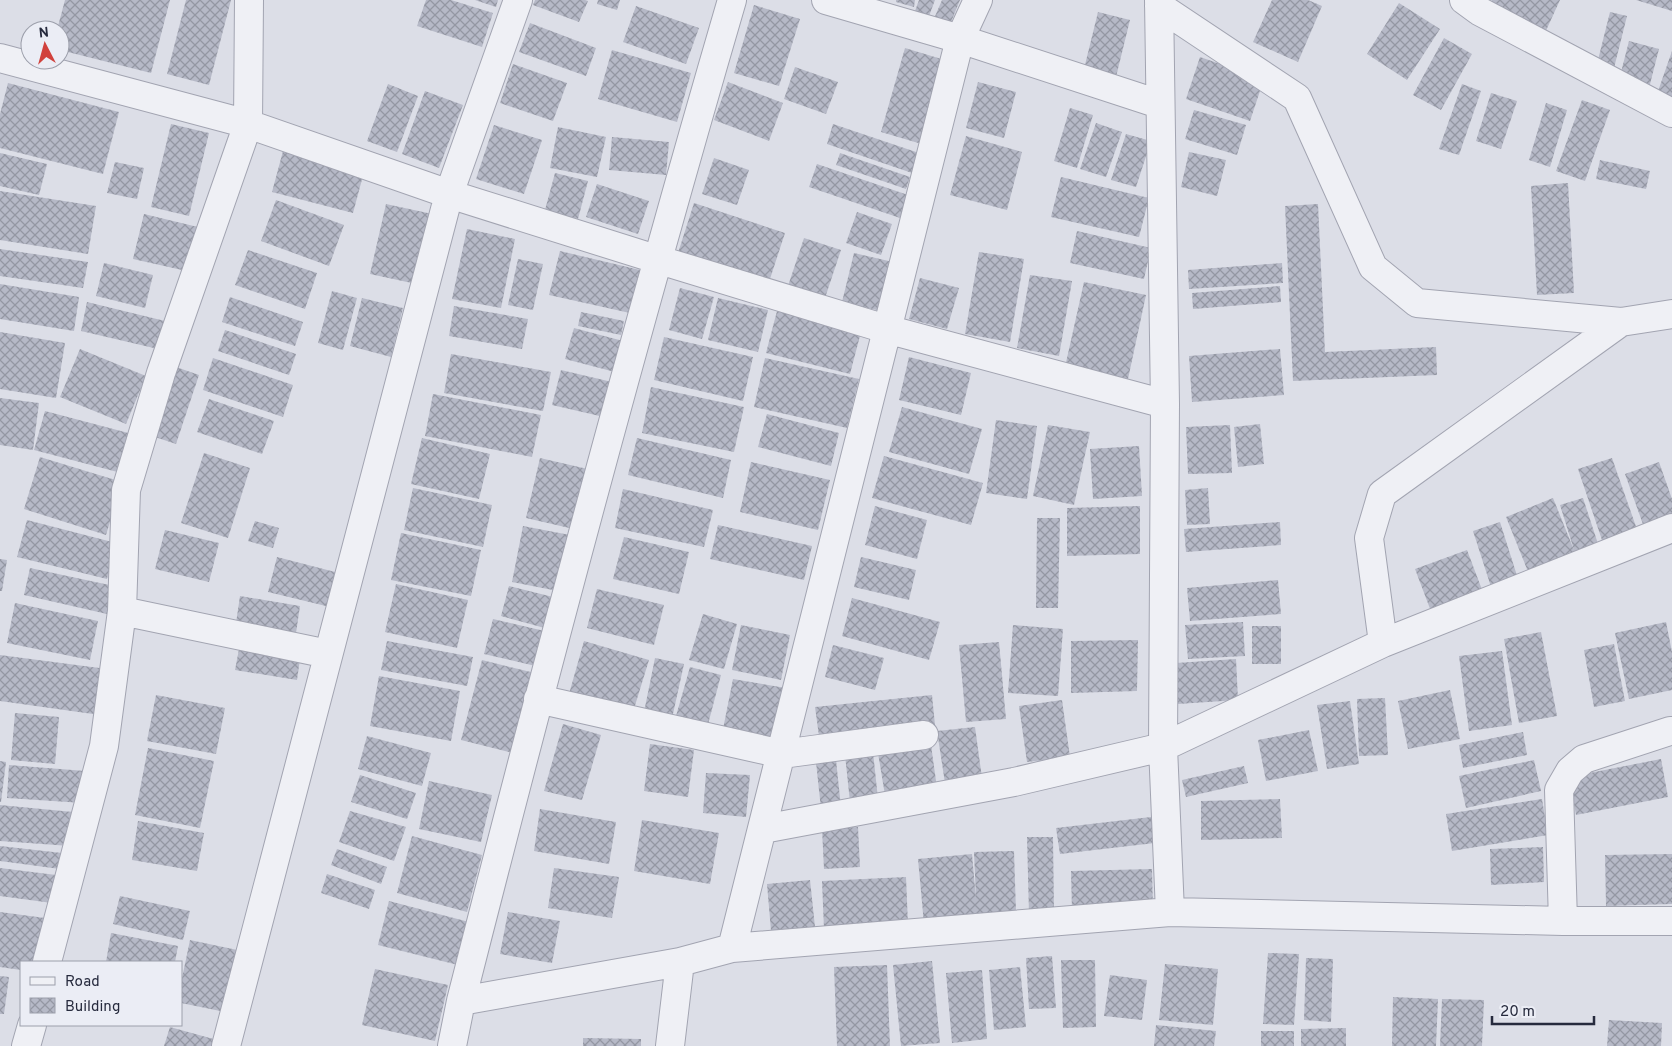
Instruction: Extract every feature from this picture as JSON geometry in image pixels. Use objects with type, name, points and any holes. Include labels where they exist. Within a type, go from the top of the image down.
[{"type":"street","points":[[47,961],[104,746],[122,612],[126,490],[161,373],[248,124],[249,0]]},
{"type":"street","points":[[226,1046],[449,194],[518,0]]},
{"type":"street","points":[[452,1046],[461,1001],[538,699],[656,259],[732,0]]},
{"type":"street","points":[[826,0],[960,39],[1159,104]]},
{"type":"street","points":[[732,948],[960,39],[978,0]]},
{"type":"street","points":[[1464,0],[1479,11],[1672,113]]},
{"type":"street","points":[[1159,3],[1159,104],[1165,404],[1163,747],[1170,912]]},
{"type":"street","points":[[1159,3],[1297,98],[1373,267],[1417,303],[1621,322],[1672,314]]},
{"type":"street","points":[[0,58],[248,124],[449,194],[656,259],[886,328],[1165,404]]},
{"type":"street","points":[[1383,643],[1369,538],[1382,494],[1621,322]]},
{"type":"street","points":[[762,829],[1014,782],[1163,747],[1383,643],[1672,528]]},
{"type":"street","points":[[122,612],[328,654]]},
{"type":"street","points":[[538,699],[782,754],[924,735]]},
{"type":"street","points":[[1563,921],[1559,790],[1570,770],[1584,759],[1670,731]]},
{"type":"street","points":[[461,1001],[680,962],[732,948],[1170,912],[1563,921],[1672,921]]},
{"type":"street","points":[[670,1046],[680,962]]},
{"type":"street","points":[[26,1046],[32,1026]]},
{"type":"building","points":[[65,0],[170,0],[151,73],[70,53],[70,20],[60,20]]},
{"type":"building","points":[[186,0],[231,0],[209,85],[167,74]]},
{"type":"building","points":[[426,0],[451,0],[493,13],[482,47],[417,26]]},
{"type":"building","points":[[475,0],[498,0],[496,7]]},
{"type":"building","points":[[535,0],[588,1],[579,22],[533,5]]},
{"type":"building","points":[[598,0],[620,0],[617,10],[597,4]]},
{"type":"building","points":[[896,0],[915,0],[914,7],[896,2]]},
{"type":"building","points":[[919,0],[935,0],[929,16],[915,11]]},
{"type":"building","points":[[942,0],[960,0],[949,27],[933,21]]},
{"type":"building","points":[[1272,0],[1308,0],[1322,6],[1298,62],[1253,42]]},
{"type":"building","points":[[1492,0],[1560,0],[1544,35],[1487,10]]},
{"type":"building","points":[[1636,0],[1672,0],[1672,11]]},
{"type":"building","points":[[1399,3],[1440,29],[1407,80],[1367,54]]},
{"type":"building","points":[[754,5],[800,19],[779,86],[734,73]]},
{"type":"building","points":[[636,6],[699,28],[686,64],[623,42]]},
{"type":"building","points":[[1098,12],[1130,20],[1115,81],[1083,73]]},
{"type":"building","points":[[1610,12],[1627,16],[1613,72],[1596,68]]},
{"type":"building","points":[[530,23],[596,48],[586,76],[519,52]]},
{"type":"building","points":[[1444,38],[1472,54],[1441,110],[1413,95]]},
{"type":"building","points":[[1629,41],[1659,49],[1649,88],[1619,80]]},
{"type":"building","points":[[905,48],[948,61],[925,145],[881,132]]},
{"type":"building","points":[[612,50],[691,73],[677,122],[598,99]]},
{"type":"building","points":[[1672,51],[1672,102],[1656,97]]},
{"type":"building","points":[[1200,57],[1264,79],[1250,121],[1186,99]]},
{"type":"building","points":[[513,64],[567,83],[553,121],[500,103]]},
{"type":"building","points":[[795,67],[838,82],[826,114],[784,99]]},
{"type":"building","points":[[728,82],[783,103],[769,141],[714,120]]},
{"type":"building","points":[[978,82],[1016,92],[1004,138],[966,128]]},
{"type":"building","points":[[8,83],[119,112],[103,174],[0,148],[0,114]]},
{"type":"building","points":[[388,84],[418,96],[397,152],[367,141]]},
{"type":"building","points":[[1462,84],[1481,91],[1459,155],[1439,149]]},
{"type":"building","points":[[425,91],[463,105],[439,168],[402,154]]},
{"type":"building","points":[[1491,93],[1517,101],[1501,149],[1476,141]]},
{"type":"building","points":[[1582,100],[1610,110],[1585,181],[1556,171]]},
{"type":"building","points":[[1546,103],[1567,110],[1550,167],[1529,160]]},
{"type":"building","points":[[1070,108],[1093,115],[1077,168],[1054,161]]},
{"type":"building","points":[[1194,110],[1246,125],[1237,155],[1185,139]]},
{"type":"building","points":[[1096,123],[1122,132],[1106,177],[1080,169]]},
{"type":"building","points":[[171,124],[209,133],[189,216],[151,207]]},
{"type":"building","points":[[833,124],[919,153],[912,173],[827,144]]},
{"type":"building","points":[[494,125],[542,140],[524,194],[476,179]]},
{"type":"building","points":[[558,127],[606,137],[597,177],[550,168]]},
{"type":"building","points":[[1126,134],[1151,141],[1136,187],[1111,180]]},
{"type":"building","points":[[966,136],[1022,152],[1007,210],[950,195]]},
{"type":"building","points":[[612,137],[669,142],[666,175],[609,170]]},
{"type":"building","points":[[283,151],[364,172],[353,213],[272,192]]},
{"type":"building","points":[[1189,152],[1226,160],[1217,196],[1181,187]]},
{"type":"building","points":[[0,153],[47,164],[39,195],[0,186]]},
{"type":"building","points":[[840,153],[910,177],[906,189],[836,165]]},
{"type":"building","points":[[714,158],[749,170],[737,205],[702,194]]},
{"type":"building","points":[[1600,160],[1650,171],[1646,189],[1596,179]]},
{"type":"building","points":[[115,162],[144,168],[137,199],[107,193]]},
{"type":"building","points":[[817,164],[908,195],[900,218],[809,187]]},
{"type":"building","points":[[555,173],[588,181],[578,219],[545,210]]},
{"type":"building","points":[[1061,177],[1149,198],[1139,237],[1051,217]]},
{"type":"building","points":[[1568,183],[1574,293],[1537,295],[1531,186]]},
{"type":"building","points":[[597,184],[649,201],[638,234],[586,217]]},
{"type":"building","points":[[0,191],[96,206],[88,254],[0,240]]},
{"type":"building","points":[[276,200],[344,225],[329,266],[261,241]]},
{"type":"building","points":[[694,203],[785,233],[769,282],[678,253]]},
{"type":"building","points":[[386,204],[437,215],[421,285],[370,274]]},
{"type":"building","points":[[1318,204],[1325,352],[1436,347],[1437,375],[1293,381],[1285,206]]},
{"type":"building","points":[[857,212],[892,224],[881,255],[846,243]]},
{"type":"building","points":[[144,214],[202,228],[191,272],[133,259]]},
{"type":"building","points":[[467,229],[515,239],[501,308],[452,299]]},
{"type":"building","points":[[1077,231],[1151,248],[1144,279],[1070,263]]},
{"type":"building","points":[[804,238],[841,250],[825,298],[788,286]]},
{"type":"building","points":[[0,249],[88,262],[83,288],[0,276]]},
{"type":"building","points":[[248,250],[317,273],[305,309],[235,285]]},
{"type":"building","points":[[560,251],[640,270],[630,313],[549,295]]},
{"type":"building","points":[[979,252],[1024,259],[1010,342],[965,334]]},
{"type":"building","points":[[854,253],[893,262],[881,311],[842,302]]},
{"type":"building","points":[[518,259],[543,264],[533,310],[508,305]]},
{"type":"building","points":[[104,263],[153,275],[145,308],[96,296]]},
{"type":"building","points":[[1282,263],[1283,283],[1189,289],[1188,270]]},
{"type":"building","points":[[1030,275],[1072,281],[1059,356],[1017,348]]},
{"type":"building","points":[[920,278],[959,288],[947,329],[909,319]]},
{"type":"building","points":[[1084,282],[1146,295],[1128,379],[1065,367]]},
{"type":"building","points":[[0,284],[79,297],[74,331],[0,319]]},
{"type":"building","points":[[1280,286],[1281,302],[1193,309],[1192,293]]},
{"type":"building","points":[[680,288],[714,297],[702,339],[669,330]]},
{"type":"building","points":[[332,291],[357,298],[343,350],[318,343]]},
{"type":"building","points":[[230,297],[303,322],[295,346],[222,322]]},
{"type":"building","points":[[362,298],[403,308],[391,357],[350,346]]},
{"type":"building","points":[[718,298],[768,310],[758,352],[708,340]]},
{"type":"building","points":[[87,302],[165,321],[158,349],[81,331]]},
{"type":"building","points":[[454,306],[528,319],[522,349],[449,336]]},
{"type":"building","points":[[777,311],[861,332],[850,374],[766,353]]},
{"type":"building","points":[[581,312],[624,321],[621,335],[578,326]]},
{"type":"building","points":[[574,328],[623,341],[615,372],[565,359]]},
{"type":"building","points":[[225,330],[296,354],[289,375],[218,351]]},
{"type":"building","points":[[0,332],[65,343],[56,398],[0,389]]},
{"type":"building","points":[[664,337],[753,357],[743,401],[654,380]]},
{"type":"building","points":[[80,349],[146,376],[126,424],[60,397]]},
{"type":"building","points":[[1280,349],[1284,395],[1192,402],[1189,356]]},
{"type":"building","points":[[451,354],[551,372],[543,411],[444,393]]},
{"type":"building","points":[[909,357],[971,373],[961,415],[899,400]]},
{"type":"building","points":[[213,358],[293,385],[283,417],[203,390]]},
{"type":"building","points":[[765,358],[859,379],[847,428],[754,407]]},
{"type":"building","points":[[176,367],[199,375],[176,444],[152,436]]},
{"type":"building","points":[[561,370],[612,382],[604,417],[552,405]]},
{"type":"building","points":[[651,387],[744,407],[734,452],[642,433]]},
{"type":"building","points":[[433,394],[541,415],[532,457],[425,436]]},
{"type":"building","points":[[0,398],[39,403],[33,450],[0,445]]},
{"type":"building","points":[[209,399],[274,421],[262,454],[197,432]]},
{"type":"building","points":[[902,407],[982,429],[969,474],[889,452]]},
{"type":"building","points":[[45,411],[136,435],[125,474],[34,450]]},
{"type":"building","points":[[767,414],[839,433],[831,466],[758,447]]},
{"type":"building","points":[[996,420],[1037,426],[1027,499],[986,493]]},
{"type":"building","points":[[1260,424],[1264,464],[1238,467],[1234,427]]},
{"type":"building","points":[[1048,425],[1090,432],[1074,505],[1033,496]]},
{"type":"building","points":[[1230,425],[1232,473],[1188,474],[1186,427]]},
{"type":"building","points":[[422,438],[490,454],[479,499],[411,484]]},
{"type":"building","points":[[637,438],[731,460],[723,498],[628,475]]},
{"type":"building","points":[[1139,446],[1142,496],[1093,499],[1090,449]]},
{"type":"building","points":[[204,453],[250,468],[228,538],[181,523]]},
{"type":"building","points":[[884,456],[983,483],[971,525],[872,498]]},
{"type":"building","points":[[40,457],[122,482],[106,535],[24,509]]},
{"type":"building","points":[[540,458],[592,470],[578,530],[526,518]]},
{"type":"building","points":[[1612,458],[1640,538],[1605,549],[1578,469]]},
{"type":"building","points":[[751,462],[830,480],[818,530],[740,512]]},
{"type":"building","points":[[1659,462],[1672,499],[1672,520],[1645,530],[1625,474]]},
{"type":"building","points":[[413,488],[492,505],[483,547],[404,530]]},
{"type":"building","points":[[1208,488],[1210,524],[1187,525],[1185,490]]},
{"type":"building","points":[[623,489],[713,510],[704,547],[615,528]]},
{"type":"building","points":[[1553,498],[1574,550],[1560,505],[1583,498],[1601,553],[1531,579],[1506,517]]},
{"type":"building","points":[[875,506],[927,520],[917,559],[865,545]]},
{"type":"building","points":[[1140,506],[1140,554],[1067,556],[1067,508]]},
{"type":"building","points":[[1037,518],[1060,518],[1058,608],[1036,608]]},
{"type":"building","points":[[27,520],[116,543],[107,579],[17,557]]},
{"type":"building","points":[[255,521],[279,528],[273,548],[248,541]]},
{"type":"building","points":[[1280,522],[1281,545],[1186,552],[1184,529]]},
{"type":"building","points":[[1500,522],[1519,582],[1492,590],[1473,531]]},
{"type":"building","points":[[718,525],[812,546],[804,580],[710,559]]},
{"type":"building","points":[[523,526],[575,536],[563,592],[512,582]]},
{"type":"building","points":[[165,530],[219,543],[209,582],[155,569]]},
{"type":"building","points":[[401,533],[481,550],[471,596],[391,580]]},
{"type":"building","points":[[624,537],[689,552],[679,594],[613,579]]},
{"type":"building","points":[[1467,550],[1484,595],[1432,614],[1415,569]]},
{"type":"building","points":[[277,557],[339,573],[330,607],[268,592]]},
{"type":"building","points":[[861,557],[916,570],[909,600],[854,587]]},
{"type":"building","points":[[0,559],[7,560],[2,591],[0,591]]},
{"type":"building","points":[[30,568],[114,586],[107,614],[24,595]]},
{"type":"building","points":[[1278,580],[1281,614],[1190,621],[1187,588]]},
{"type":"building","points":[[396,584],[468,600],[457,648],[385,632]]},
{"type":"building","points":[[509,586],[561,599],[552,630],[501,616]]},
{"type":"building","points":[[597,589],[664,605],[654,645],[587,628]]},
{"type":"building","points":[[240,596],[300,606],[296,633],[236,623]]},
{"type":"building","points":[[852,598],[940,622],[929,660],[842,636]]},
{"type":"building","points":[[15,603],[98,621],[90,660],[7,643]]},
{"type":"building","points":[[703,614],[737,624],[724,669],[689,660]]},
{"type":"building","points":[[493,619],[553,633],[544,668],[484,654]]},
{"type":"building","points":[[1243,622],[1245,656],[1188,659],[1185,625]]},
{"type":"building","points":[[1666,622],[1672,652],[1672,690],[1629,699],[1615,633]]},
{"type":"building","points":[[741,625],[790,635],[781,680],[732,670]]},
{"type":"building","points":[[1013,625],[1063,629],[1058,696],[1008,693]]},
{"type":"building","points":[[1252,626],[1281,626],[1281,664],[1252,664]]},
{"type":"building","points":[[1541,632],[1557,716],[1519,723],[1504,639]]},
{"type":"building","points":[[1138,640],[1137,691],[1071,693],[1071,641]]},
{"type":"building","points":[[387,641],[473,657],[467,686],[381,670]]},
{"type":"building","points":[[584,641],[649,660],[633,712],[569,694]]},
{"type":"building","points":[[999,642],[1006,719],[966,722],[959,645]]},
{"type":"building","points":[[1614,644],[1625,701],[1594,707],[1584,650]]},
{"type":"building","points":[[833,645],[884,658],[875,690],[825,677]]},
{"type":"building","points":[[239,649],[300,659],[297,680],[235,670]]},
{"type":"building","points":[[1502,651],[1512,725],[1469,731],[1459,656]]},
{"type":"building","points":[[0,655],[107,669],[100,715],[0,701]]},
{"type":"building","points":[[655,658],[684,664],[671,723],[643,717]]},
{"type":"building","points":[[1236,659],[1238,700],[1178,704],[1176,663]]},
{"type":"building","points":[[482,660],[539,674],[517,754],[461,740]]},
{"type":"building","points":[[690,667],[721,675],[706,732],[674,723]]},
{"type":"building","points":[[379,676],[460,691],[451,741],[370,726]]},
{"type":"building","points":[[733,679],[786,688],[775,744],[722,734]]},
{"type":"building","points":[[1450,690],[1460,739],[1408,749],[1398,701]]},
{"type":"building","points":[[156,695],[225,708],[216,754],[147,741]]},
{"type":"building","points":[[932,695],[935,725],[819,736],[815,707]]},
{"type":"building","points":[[1385,698],[1388,755],[1359,756],[1357,699]]},
{"type":"building","points":[[1062,700],[1070,757],[1027,762],[1019,706]]},
{"type":"building","points":[[1350,701],[1359,764],[1327,769],[1317,705]]},
{"type":"building","points":[[15,713],[59,717],[55,764],[11,760]]},
{"type":"building","points":[[563,724],[601,735],[582,800],[544,791]]},
{"type":"building","points":[[975,727],[982,778],[945,783],[937,731]]},
{"type":"building","points":[[1309,730],[1318,771],[1266,781],[1258,740]]},
{"type":"building","points":[[1523,732],[1527,755],[1463,768],[1459,745]]},
{"type":"building","points":[[367,736],[431,753],[422,786],[358,769]]},
{"type":"building","points":[[650,744],[694,750],[688,797],[644,791]]},
{"type":"building","points":[[931,745],[937,788],[885,795],[878,753]]},
{"type":"building","points":[[148,748],[214,761],[200,828],[135,815]]},
{"type":"building","points":[[873,752],[878,799],[850,802],[845,755]]},
{"type":"building","points":[[1661,759],[1668,797],[1576,815],[1569,777]]},
{"type":"building","points":[[836,760],[841,807],[821,809],[816,762]]},
{"type":"building","points":[[1534,760],[1541,791],[1466,808],[1459,776]]},
{"type":"building","points":[[0,761],[6,762],[1,802],[0,802]]},
{"type":"building","points":[[9,765],[85,771],[83,803],[7,798]]},
{"type":"building","points":[[1244,766],[1248,783],[1186,797],[1182,780]]},
{"type":"building","points":[[706,773],[750,775],[746,817],[703,813]]},
{"type":"building","points":[[360,775],[416,793],[407,819],[351,802]]},
{"type":"building","points":[[429,781],[492,795],[481,842],[419,829]]},
{"type":"building","points":[[1280,799],[1282,838],[1201,840],[1201,801]]},
{"type":"building","points":[[1542,799],[1548,835],[1452,851],[1446,814]]},
{"type":"building","points":[[0,805],[73,812],[70,846],[0,841]]},
{"type":"building","points":[[540,809],[616,822],[609,864],[534,851]]},
{"type":"building","points":[[350,811],[406,827],[394,861],[339,842]]},
{"type":"building","points":[[1151,817],[1155,843],[1060,854],[1056,828]]},
{"type":"building","points":[[642,820],[719,833],[710,884],[634,871]]},
{"type":"building","points":[[138,821],[204,833],[197,871],[132,860]]},
{"type":"building","points":[[858,827],[860,867],[824,869],[822,829]]},
{"type":"building","points":[[412,836],[482,855],[467,912],[397,893]]},
{"type":"building","points":[[1027,837],[1053,837],[1054,913],[1029,914]]},
{"type":"building","points":[[0,846],[62,853],[60,869],[0,861]]},
{"type":"building","points":[[1543,847],[1544,882],[1491,885],[1490,849]]},
{"type":"building","points":[[337,849],[387,867],[381,884],[331,865]]},
{"type":"building","points":[[1014,851],[1016,912],[976,914],[977,920],[924,924],[918,859],[972,854],[976,899],[974,852]]},
{"type":"building","points":[[1672,854],[1672,904],[1606,906],[1605,855]]},
{"type":"building","points":[[0,868],[56,875],[52,903],[0,896]]},
{"type":"building","points":[[554,868],[619,877],[612,918],[548,908]]},
{"type":"building","points":[[1152,869],[1153,910],[1072,912],[1071,871]]},
{"type":"building","points":[[327,874],[375,890],[369,909],[321,893]]},
{"type":"building","points":[[906,877],[908,925],[824,929],[822,881]]},
{"type":"building","points":[[810,880],[815,927],[771,931],[767,884]]},
{"type":"building","points":[[120,896],[190,911],[183,940],[113,924]]},
{"type":"building","points":[[389,901],[469,922],[458,965],[378,945]]},
{"type":"building","points":[[0,912],[45,918],[39,961],[20,961],[20,970],[0,967]]},
{"type":"building","points":[[508,912],[560,921],[552,963],[500,954]]},
{"type":"building","points":[[111,933],[178,946],[175,961],[106,961]]},
{"type":"building","points":[[190,940],[242,951],[230,1013],[182,1003],[182,978]]},
{"type":"building","points":[[1268,953],[1299,954],[1294,1025],[1263,1024]]},
{"type":"building","points":[[1052,956],[1056,1008],[1029,1009],[1026,958]]},
{"type":"building","points":[[1306,958],[1333,959],[1331,1022],[1304,1020]]},
{"type":"building","points":[[1061,960],[1095,960],[1096,1027],[1063,1028]]},
{"type":"building","points":[[932,961],[940,1043],[901,1046],[893,965]]},
{"type":"building","points":[[1165,964],[1218,969],[1213,1025],[1159,1020]]},
{"type":"building","points":[[887,965],[890,1046],[837,1046],[834,967]]},
{"type":"building","points":[[1020,967],[1026,1027],[994,1030],[989,970]]},
{"type":"building","points":[[375,969],[448,985],[435,1041],[362,1025]]},
{"type":"building","points":[[982,970],[987,1039],[952,1043],[946,973]]},
{"type":"building","points":[[1110,975],[1147,980],[1142,1020],[1104,1016]]},
{"type":"building","points":[[0,976],[9,977],[4,1014],[0,1014]]},
{"type":"building","points":[[1393,997],[1438,999],[1436,1046],[1392,1046]]},
{"type":"building","points":[[1442,999],[1484,1000],[1482,1046],[1440,1046]]},
{"type":"building","points":[[1609,1020],[1662,1023],[1661,1046],[1607,1046]]},
{"type":"building","points":[[1156,1025],[1216,1031],[1214,1046],[1154,1046]]},
{"type":"building","points":[[170,1027],[217,1040],[215,1046],[164,1046]]},
{"type":"building","points":[[1346,1028],[1346,1046],[1301,1046],[1301,1029]]},
{"type":"building","points":[[1261,1031],[1294,1031],[1294,1046],[1261,1046]]},
{"type":"building","points":[[583,1038],[641,1039],[641,1046],[583,1046]]}]
